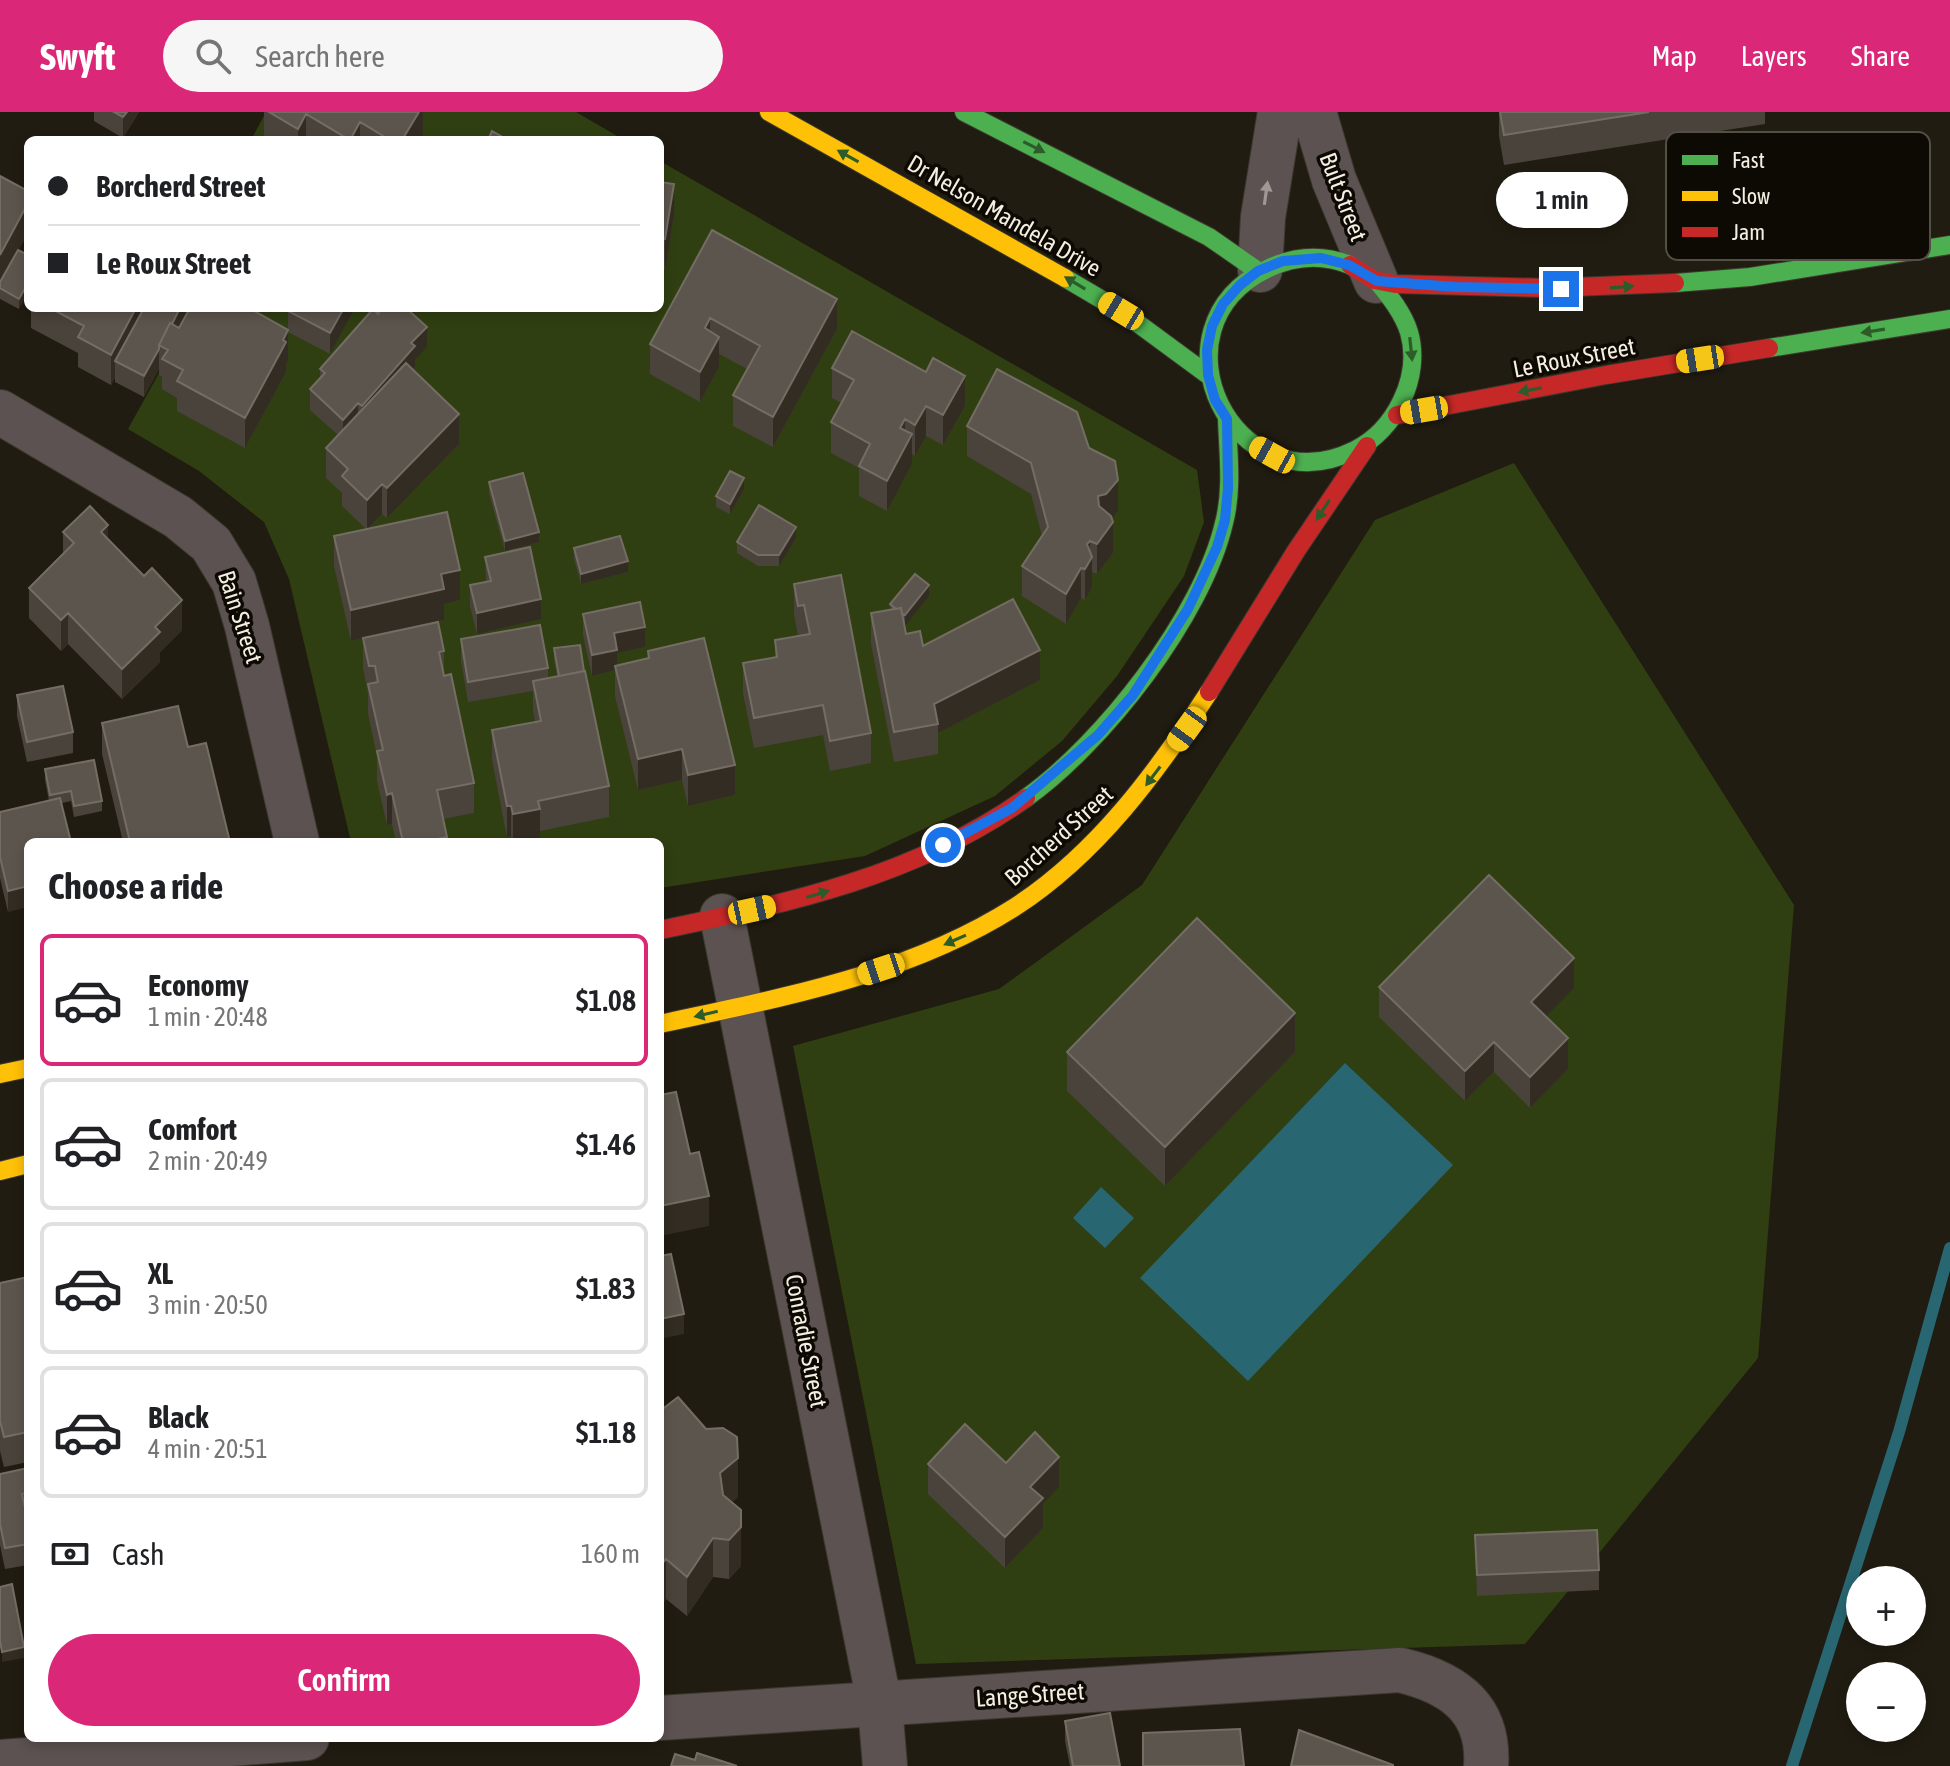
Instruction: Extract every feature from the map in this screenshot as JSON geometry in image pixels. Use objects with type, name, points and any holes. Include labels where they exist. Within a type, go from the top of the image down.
[{"type":"main road","name":"Dr Nelson Mandela Drive","points":[[769,112],[1121,311],[1208,375]]},
{"type":"main road","points":[[964,112],[1209,237],[1259,270]]},
{"type":"main road","points":[[1930,248],[1950,245]]},
{"type":"main road","points":[[1321,258],[1349,265],[1377,281],[1396,304],[1408,330],[1413,359],[1409,388],[1397,415],[1367,446],[1345,457],[1321,462],[1296,461],[1272,455],[1250,443],[1227,419],[1215,400],[1208,375],[1207,350],[1212,326],[1223,304],[1240,285],[1259,270],[1283,261],[1321,258]]},
{"type":"main road","points":[[1377,281],[1456,287],[1588,289],[1747,277],[1855,260]]},
{"type":"main road","name":"Le Roux Street","points":[[1397,415],[1606,375],[1950,319]]},
{"type":"main road","name":"Borcherd Street","points":[[664,929],[812,896],[915,859],[1012,808],[1098,735],[1133,695],[1188,609],[1217,547],[1225,520],[1228,488],[1227,419]]},
{"type":"main road","name":"Borcherd Street","points":[[664,1023],[850,979],[911,959],[962,938],[1017,906],[1077,857],[1131,804],[1187,729],[1288,564],[1367,446]]},
{"type":"main road","points":[[0,1074],[24,1069]]},
{"type":"main road","points":[[0,1171],[24,1165]]},
{"type":"street","points":[[1259,270],[1263,217],[1280,112]]},
{"type":"street","name":"Bult Street","points":[[1314,112],[1334,180],[1377,281]]},
{"type":"street","name":"Bain Street","points":[[0,412],[178,517],[199,532],[220,556],[234,582],[247,626],[296,838]]},
{"type":"street","name":"Conradie Street","points":[[722,916],[880,1706],[885,1766]]},
{"type":"street","name":"Lange Street","points":[[664,1718],[1400,1670],[1431,1678],[1455,1691],[1472,1709],[1487,1753],[1486,1766]]},
{"type":"street","points":[[0,1762],[258,1742]]},
{"type":"street","points":[[304,1766],[309,1742]]},
{"type":"green space","points":[[266,112],[576,112],[617,136],[253,136]]},
{"type":"green space","points":[[664,163],[1197,470],[1204,522],[1184,576],[1117,676],[1062,741],[995,796],[865,856],[664,887],[664,838],[350,838],[289,579],[264,522],[199,471],[128,429],[193,312],[664,312]]},
{"type":"green space","points":[[1514,463],[1794,905],[1758,1358],[1525,1644],[916,1664],[793,1046],[999,989],[1142,885],[1375,520]]},
{"type":"water","points":[[1345,1063],[1453,1165],[1248,1381],[1140,1278]]},
{"type":"water","points":[[1101,1187],[1134,1218],[1105,1248],[1073,1218]]},
{"type":"building","points":[[269,112],[419,112],[404,136],[383,136],[360,122],[352,136],[343,136],[306,114],[298,129]]},
{"type":"building","points":[[1500,112],[1649,112],[1504,135]]},
{"type":"building","points":[[0,176],[24,189],[24,210],[0,255]]},
{"type":"building","points":[[664,183],[674,184],[664,239]]},
{"type":"building","points":[[712,230],[837,299],[773,417],[733,395],[760,346],[710,318],[705,328],[719,337],[700,372],[650,344]]},
{"type":"building","points":[[18,250],[24,253],[24,290],[19,299],[0,288],[0,282]]},
{"type":"building","points":[[58,312],[134,312],[111,355],[78,337],[84,326]]},
{"type":"building","points":[[142,312],[178,312],[144,376],[115,361]]},
{"type":"building","points":[[188,312],[256,312],[288,330],[283,340],[286,342],[245,418],[177,381],[183,370],[162,359],[168,350],[159,345],[170,323],[179,328]]},
{"type":"building","points":[[290,312],[342,312],[330,333]]},
{"type":"building","points":[[370,312],[410,312],[427,327],[411,343],[415,346],[362,406],[358,403],[343,420],[310,389],[325,373],[320,369]]},
{"type":"building","points":[[852,331],[926,372],[933,358],[965,376],[943,415],[926,406],[915,425],[905,419],[900,428],[912,434],[887,481],[859,466],[870,444],[831,422],[854,380],[832,368]]},
{"type":"building","points":[[406,363],[459,414],[387,488],[382,484],[367,500],[342,476],[348,469],[326,448]]},
{"type":"building","points":[[997,369],[1077,412],[1089,448],[1115,461],[1118,480],[1106,494],[1098,496],[1099,506],[1111,516],[1113,522],[1097,544],[1090,541],[1087,544],[1092,557],[1085,569],[1081,568],[1066,594],[1022,566],[1048,527],[1031,463],[967,426]]},
{"type":"building","points":[[730,471],[744,478],[730,504],[716,496]]},
{"type":"building","points":[[523,473],[539,532],[505,541],[489,482]]},
{"type":"building","points":[[759,505],[796,527],[779,555],[758,555],[737,542]]},
{"type":"building","points":[[90,506],[108,525],[101,532],[144,576],[152,568],[182,600],[155,627],[160,632],[122,669],[68,613],[61,620],[29,588],[74,543],[63,532]]},
{"type":"building","points":[[447,512],[460,570],[441,574],[444,589],[351,610],[334,536]]},
{"type":"building","points":[[620,536],[628,561],[581,574],[574,548]]},
{"type":"building","points":[[530,547],[541,599],[477,613],[470,585],[491,581],[485,557]]},
{"type":"building","points":[[915,574],[929,585],[905,615],[901,608],[896,609],[890,604]]},
{"type":"building","points":[[841,575],[871,733],[830,741],[823,705],[754,718],[743,663],[777,657],[775,640],[810,634],[804,605],[798,606],[794,584]]},
{"type":"building","points":[[1013,599],[1040,650],[934,704],[938,724],[894,732],[871,613],[901,608],[906,634],[920,631],[923,646]]},
{"type":"building","points":[[640,602],[645,627],[614,633],[617,650],[592,655],[583,614]]},
{"type":"building","points":[[438,622],[444,651],[439,652],[444,676],[451,674],[474,783],[437,790],[447,837],[402,838],[392,793],[387,795],[377,751],[383,750],[368,684],[378,682],[375,666],[369,666],[363,638]]},
{"type":"building","points":[[540,625],[548,668],[468,682],[461,639]]},
{"type":"building","points":[[704,638],[735,765],[688,775],[682,749],[638,759],[615,666],[649,658],[648,651]]},
{"type":"building","points":[[580,645],[584,671],[559,676],[554,648]]},
{"type":"building","points":[[585,671],[609,786],[538,801],[540,809],[513,814],[511,806],[507,806],[492,730],[541,721],[533,681]]},
{"type":"building","points":[[63,686],[73,732],[27,742],[17,695]]},
{"type":"building","points":[[178,706],[188,747],[206,743],[229,838],[129,838],[102,723]]},
{"type":"building","points":[[94,760],[102,801],[74,806],[71,791],[50,795],[45,769]]},
{"type":"building","points":[[60,798],[70,838],[24,838],[24,887],[8,891],[0,857],[0,812]]},
{"type":"building","points":[[1489,875],[1574,958],[1531,1002],[1568,1038],[1530,1077],[1494,1042],[1465,1071],[1379,987]]},
{"type":"building","points":[[1197,918],[1295,1013],[1165,1147],[1067,1052]]},
{"type":"building","points":[[676,1092],[690,1154],[699,1152],[709,1196],[664,1205],[664,1094]]},
{"type":"building","points":[[671,1254],[684,1314],[664,1318],[664,1255]]},
{"type":"building","points":[[24,1278],[24,1433],[4,1437],[0,1421],[0,1283]]},
{"type":"building","points":[[678,1397],[706,1429],[723,1428],[737,1437],[738,1458],[720,1473],[723,1495],[741,1510],[741,1527],[729,1540],[713,1538],[687,1577],[666,1559],[664,1561],[664,1408]]},
{"type":"building","points":[[965,1424],[1006,1463],[1035,1432],[1059,1457],[1030,1487],[1043,1498],[1005,1537],[928,1464]]},
{"type":"building","points":[[24,1469],[24,1545],[5,1548],[0,1524],[0,1474]]},
{"type":"building","points":[[1597,1530],[1599,1570],[1477,1575],[1475,1535]]},
{"type":"building","points":[[12,1584],[24,1647],[2,1652],[0,1587]]},
{"type":"building","points":[[1110,1713],[1120,1766],[1073,1766],[1065,1721]]},
{"type":"building","points":[[1240,1729],[1244,1766],[1143,1766],[1143,1733]]},
{"type":"building","points":[[1299,1730],[1393,1765],[1393,1766],[1291,1766]]},
{"type":"building","points":[[697,1753],[737,1766],[671,1766],[675,1754],[695,1760]]},
{"type":"waterway","points":[[1792,1766],[1899,1432],[1950,1248]]},
{"type":"traffic: fast","points":[[964,112],[1209,237],[1258,271]]},
{"type":"traffic: fast","points":[[1930,248],[1950,245]]},
{"type":"traffic: fast","points":[[1350,265],[1329,259],[1308,258],[1287,261],[1267,269],[1231,296],[1212,331],[1209,368],[1220,404],[1242,435],[1273,455],[1311,462],[1355,450],[1369,441],[1393,416],[1408,384],[1412,349],[1403,318],[1377,281]]},
{"type":"traffic: fast","points":[[1675,283],[1750,277],[1856,260]]},
{"type":"traffic: fast","points":[[1065,278],[1121,311],[1208,375]]},
{"type":"traffic: fast","points":[[1769,348],[1950,319]]},
{"type":"traffic: fast","points":[[1026,798],[1056,774],[1117,712],[1146,675],[1195,598],[1212,560],[1227,510],[1227,419]]},
{"type":"traffic: slow","points":[[769,112],[1065,278]]},
{"type":"traffic: slow","points":[[664,1023],[798,993],[888,967],[932,950],[1015,907],[1045,886],[1099,837],[1146,781],[1209,692]]},
{"type":"traffic: slow","points":[[0,1074],[24,1069]]},
{"type":"traffic: slow","points":[[0,1171],[24,1165]]},
{"type":"traffic: jam","points":[[1350,265],[1374,280],[1395,284],[1548,288],[1675,283]]},
{"type":"traffic: jam","points":[[1397,415],[1769,348]]},
{"type":"traffic: jam","points":[[1209,692],[1296,551],[1367,446]]},
{"type":"traffic: jam","points":[[664,929],[803,897],[896,867],[941,848],[1026,798]]},
{"type":"route","points":[[943,845],[1012,808],[1098,735],[1133,695],[1188,609],[1217,547],[1225,520],[1227,419],[1215,400],[1208,375],[1207,350],[1212,326],[1223,304],[1240,285],[1258,271],[1283,261],[1321,258],[1349,265],[1377,281],[1456,287],[1561,289]]}]
